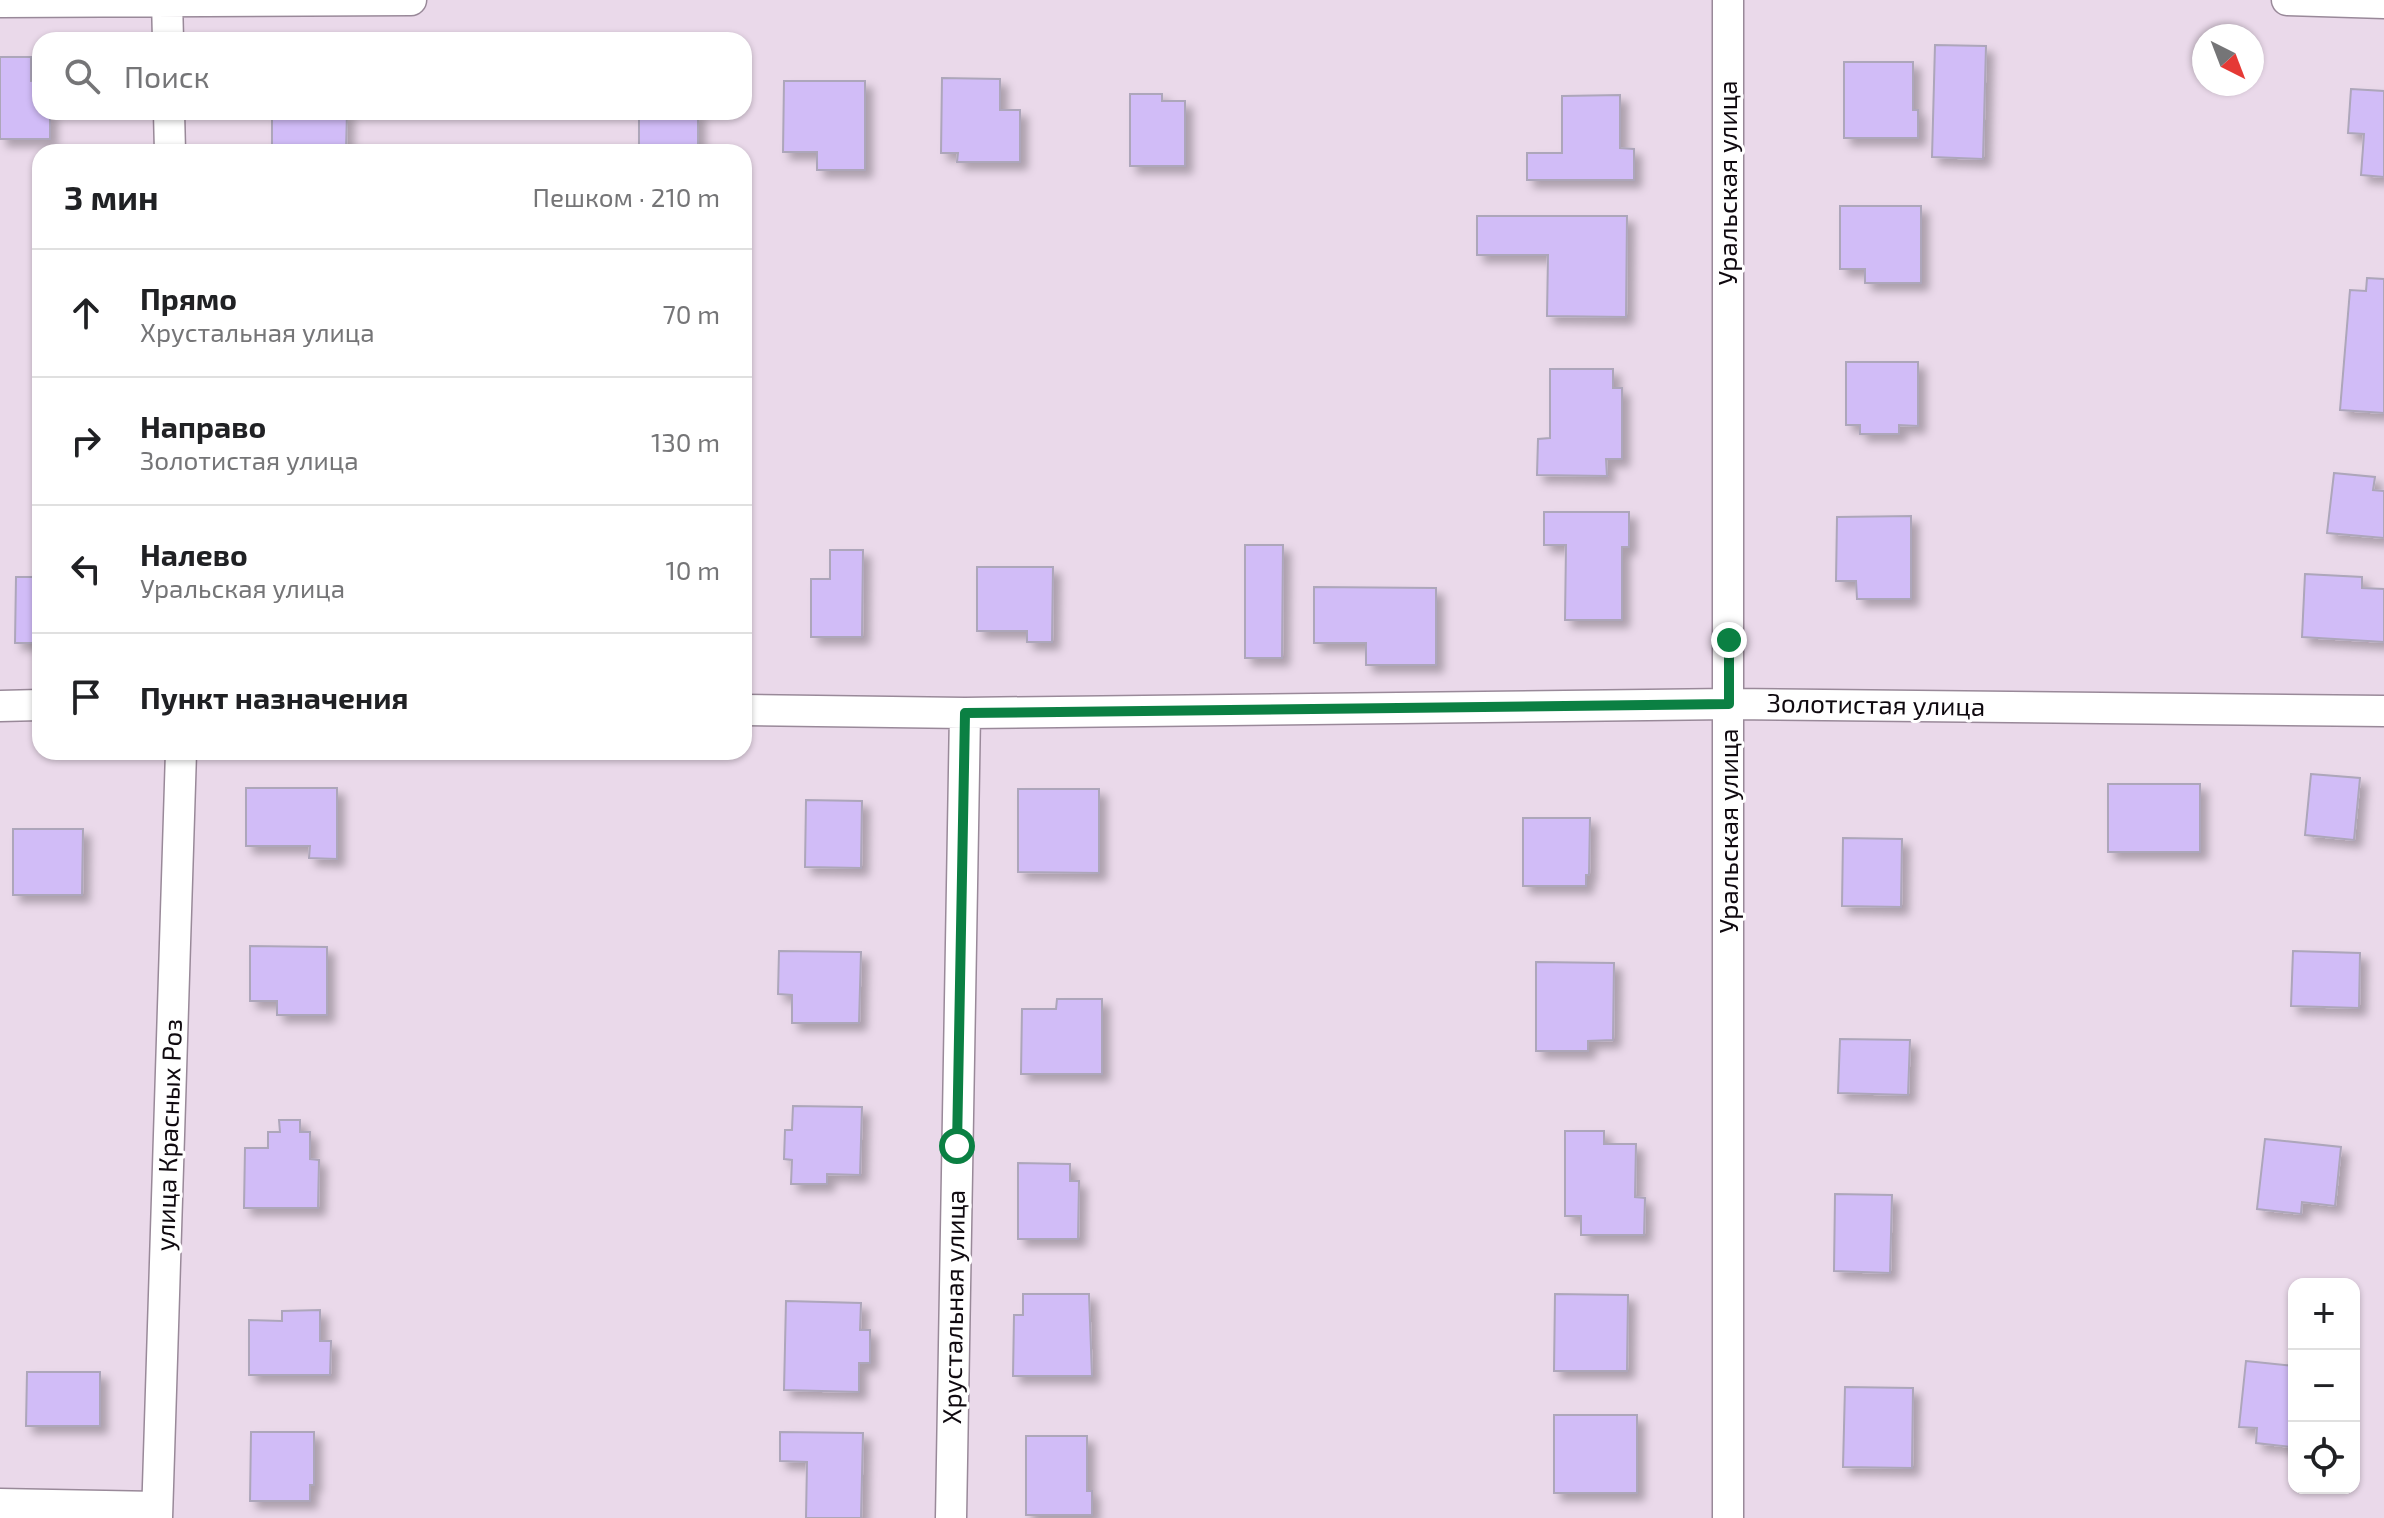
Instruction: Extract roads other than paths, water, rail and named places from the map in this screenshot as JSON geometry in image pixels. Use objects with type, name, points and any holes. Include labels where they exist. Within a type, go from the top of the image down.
[{"type":"street","points":[[0,2],[411,0]]},
{"type":"street","name":"Уральская улица","points":[[1728,0],[1728,1518]]},
{"type":"street","points":[[2287,0],[2384,3]]},
{"type":"street","points":[[167,1],[168,32]]},
{"type":"street","points":[[169,120],[170,144]]},
{"type":"street","name":"Золотистая улица","points":[[752,710],[965,713],[1729,704],[2384,711]]},
{"type":"street","points":[[0,706],[32,705]]},
{"type":"street","name":"Хрустальная улица","points":[[951,1518],[965,713]]},
{"type":"street","name":"улица Красных Роз","points":[[157,1512],[181,760]]},
{"type":"street","points":[[0,1504],[157,1512]]}]
